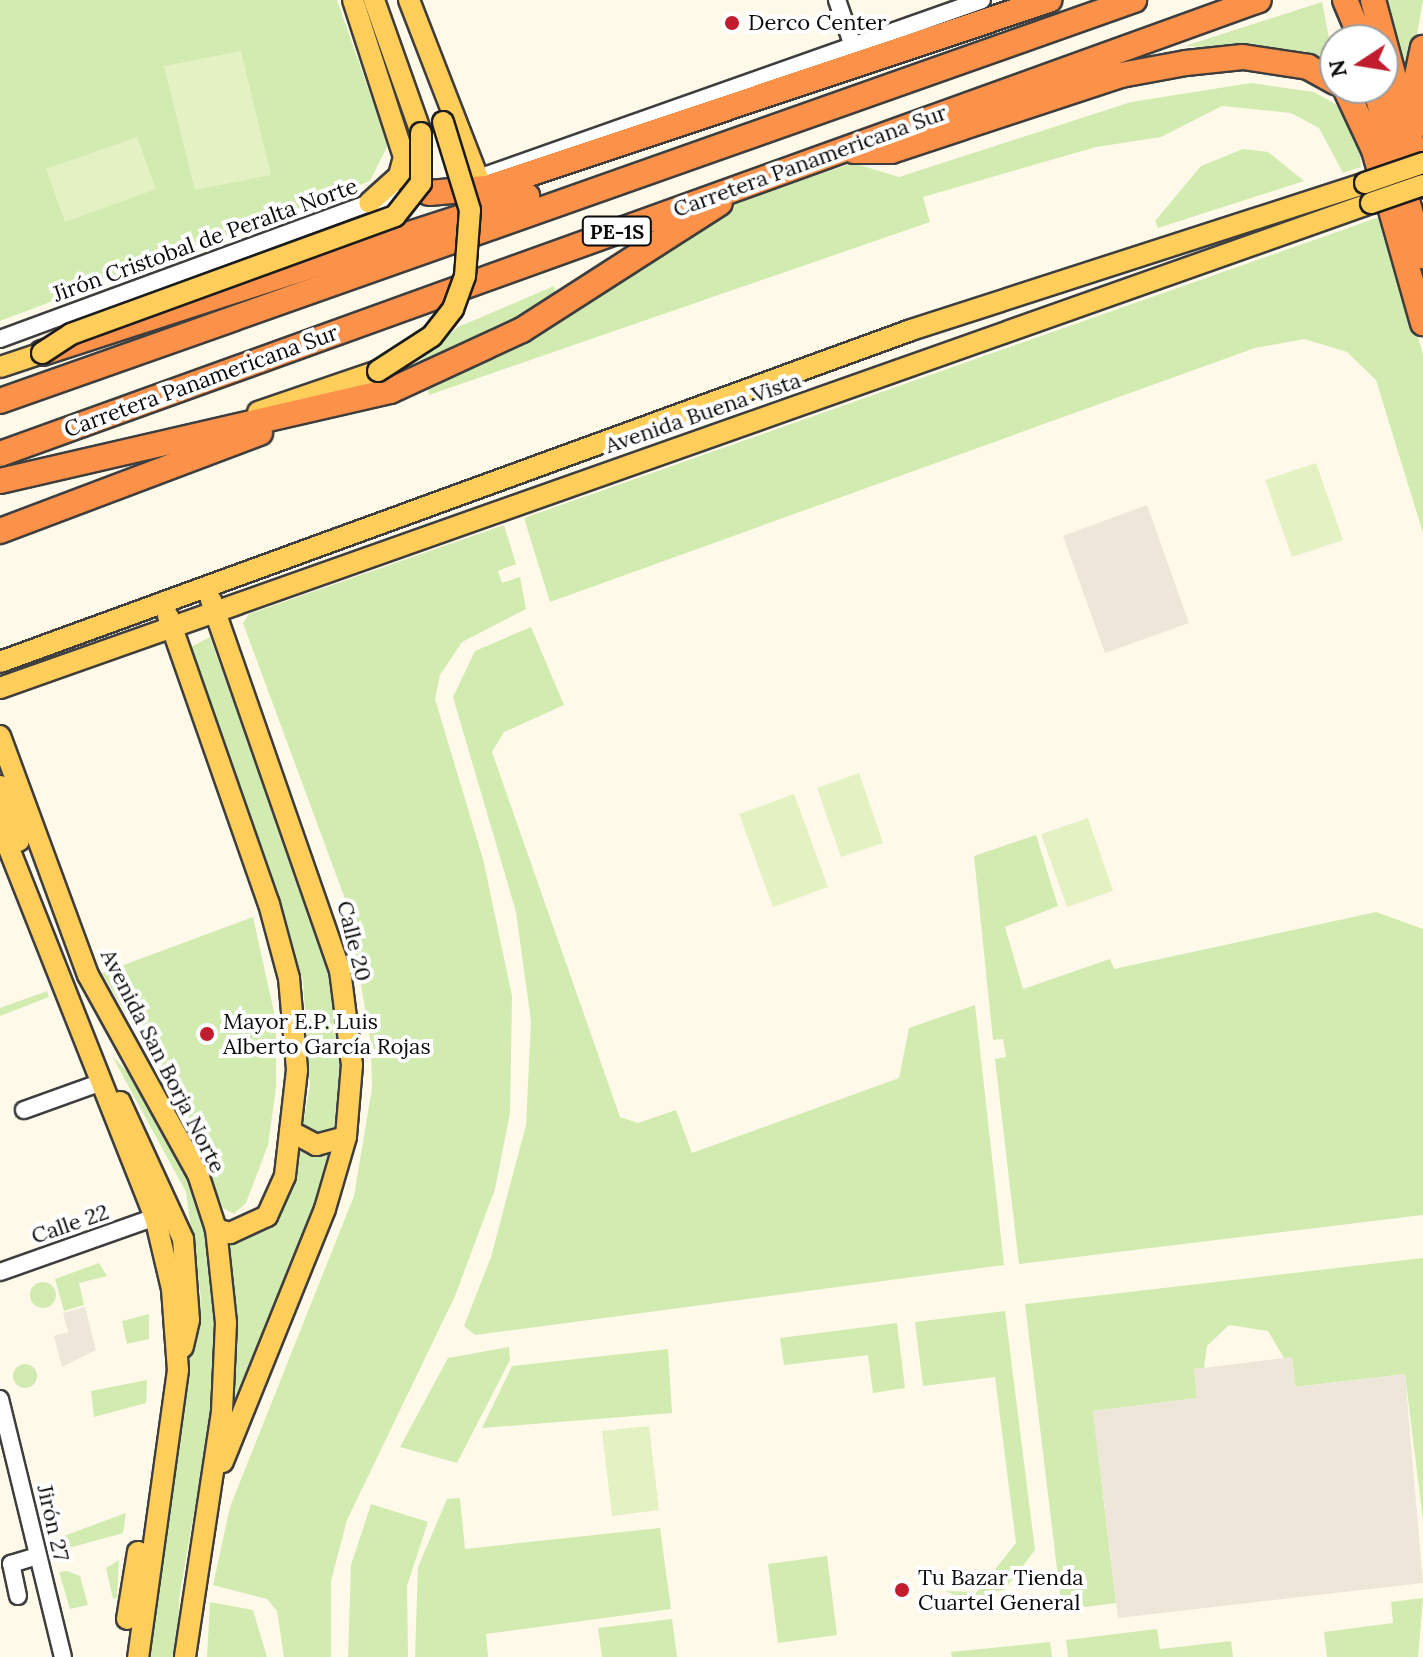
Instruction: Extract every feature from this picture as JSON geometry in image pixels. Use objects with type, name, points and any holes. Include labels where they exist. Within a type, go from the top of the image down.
[{"type":"highway","points":[[429,193],[473,191],[542,170],[1049,0]]},
{"type":"highway","name":"Carretera Panamericana Sur","points":[[0,401],[581,193],[1134,0]]},
{"type":"highway","name":"Carretera Panamericana Sur","points":[[0,454],[1261,0]]},
{"type":"highway","points":[[1345,0],[1355,24]]},
{"type":"highway","points":[[1373,0],[1423,185]]},
{"type":"highway","points":[[1423,48],[1415,85],[1423,135]]},
{"type":"highway","points":[[836,151],[891,151],[1121,75],[1186,63],[1243,57],[1308,67],[1319,73]]},
{"type":"highway","points":[[1352,104],[1374,150],[1423,323]]},
{"type":"highway","points":[[1380,104],[1423,256]]},
{"type":"highway","points":[[0,531],[315,412],[390,391],[522,330],[749,183]]},
{"type":"highway","points":[[42,353],[213,299],[433,223],[530,195],[581,193]]},
{"type":"highway","points":[[0,481],[193,433],[315,412]]},
{"type":"highway","points":[[0,491],[48,470]]},
{"type":"main road","points":[[353,0],[404,157],[399,176],[369,203]]},
{"type":"main road","points":[[0,367],[42,353],[71,334],[395,216],[421,183],[421,133],[374,0]]},
{"type":"main road","points":[[193,433],[378,371],[432,336],[453,309],[465,276],[470,210],[443,122],[396,0]]},
{"type":"main road","points":[[409,0],[478,178]]},
{"type":"main road","name":"Avenida Buena Vista","points":[[0,688],[1012,329],[1368,193],[1423,163]]},
{"type":"main road","name":"Avenida Buena Vista","points":[[0,662],[205,583],[1003,299],[1368,193],[1423,185]]},
{"type":"main road","points":[[1003,299],[1012,329]]},
{"type":"main road","name":"Calle 20","points":[[205,583],[340,970],[352,1065],[346,1137],[313,1241],[210,1496]]},
{"type":"main road","points":[[162,600],[289,978],[297,1070],[285,1176],[267,1216],[230,1233],[216,1229]]},
{"type":"main road","name":"Avenida San Borja Norte","points":[[0,736],[88,975],[198,1174],[216,1229],[226,1323],[210,1496],[185,1657]]},
{"type":"main road","points":[[0,786],[125,1114],[160,1180],[189,1264],[189,1320],[154,1516],[138,1657]]},
{"type":"main road","points":[[0,826],[99,1083],[155,1217],[172,1289],[178,1370]]},
{"type":"main road","points":[[290,1131],[316,1145],[346,1137]]},
{"type":"main road","points":[[126,1657],[130,1582],[154,1516]]},
{"type":"street","points":[[837,0],[853,46]]},
{"type":"street","name":"Jirón Cristobal de Peralta Norte","points":[[0,339],[369,203],[429,193],[478,178],[982,0]]},
{"type":"street","points":[[24,1110],[99,1083]]},
{"type":"street","name":"Calle 22","points":[[0,1272],[155,1217]]},
{"type":"street","name":"Jirón 27","points":[[0,1399],[63,1657]]},
{"type":"street","points":[[18,1596],[11,1564],[38,1556]]},
{"type":"green space","points":[[0,0],[337,0],[388,145],[370,181],[284,214],[287,224],[210,242],[0,321]]},
{"type":"green space","points":[[1385,0],[1423,0],[1408,86],[1399,52],[1399,24],[1391,24]]},
{"type":"green space","points":[[1322,2],[1326,24],[1319,24],[1319,59],[1308,52],[1185,46]]},
{"type":"green space","points":[[241,51],[271,175],[195,190],[164,66]]},
{"type":"green space","points":[[1251,83],[1314,92],[1319,95],[1319,104],[1335,104],[1342,108],[1359,138],[1361,167],[1343,173],[1319,128],[1291,113],[1222,106],[1161,137],[1096,147],[923,197],[930,222],[429,395],[427,387],[730,204],[853,163],[899,177],[1131,102]]},
{"type":"green space","points":[[137,137],[156,189],[65,222],[46,169]]},
{"type":"green space","points":[[1243,149],[1268,152],[1304,181],[1158,228],[1155,221],[1201,166]]},
{"type":"green space","points":[[1382,216],[1423,354],[1423,533],[1376,380],[1347,352],[1304,339],[1255,348],[550,602],[524,518]]},
{"type":"green space","points":[[554,286],[558,302],[410,369],[458,327]]},
{"type":"green space","points":[[1316,463],[1343,540],[1292,557],[1265,480]]},
{"type":"green space","points":[[504,525],[516,564],[498,571],[502,583],[520,577],[526,609],[462,642],[440,675],[435,699],[483,859],[512,996],[510,1113],[495,1189],[455,1296],[347,1520],[331,1581],[331,1657],[284,1657],[277,1611],[267,1599],[213,1585],[230,1507],[354,1196],[372,1088],[371,1045],[348,907],[243,623],[249,614]]},
{"type":"green space","points":[[531,627],[564,705],[504,732],[492,752],[620,1117],[638,1123],[676,1110],[692,1153],[899,1078],[909,1028],[975,1005],[1004,1265],[475,1335],[464,1326],[491,1257],[526,1125],[531,1021],[516,912],[453,697],[475,651]]},
{"type":"green space","points":[[210,637],[331,969],[343,1062],[339,1132],[301,1259],[242,1397],[230,1398],[229,1239],[274,1220],[292,1184],[310,1086],[303,980],[187,649]]},
{"type":"green space","points":[[859,773],[883,843],[841,857],[817,788]]},
{"type":"green space","points":[[794,794],[828,887],[773,907],[739,814]]},
{"type":"green space","points":[[1088,818],[1113,891],[1067,907],[1041,834]]},
{"type":"green space","points":[[1036,835],[1058,906],[1005,927],[1023,989],[1110,959],[1114,969],[1376,912],[1423,929],[1423,1215],[1019,1264],[995,1059],[1006,1057],[1003,1039],[993,1040],[974,856]]},
{"type":"green space","points":[[253,917],[276,1021],[276,1088],[268,1145],[246,1203],[234,1214],[223,1208],[174,1096],[102,973]]},
{"type":"green space","points":[[47,991],[49,997],[0,1016],[0,1008]]},
{"type":"green space","points":[[112,1056],[153,1098],[192,1172],[217,1282],[212,1409],[179,1599],[178,1657],[146,1657],[163,1496],[201,1298],[186,1192]]},
{"type":"green space","points":[[1423,1258],[1423,1521],[1405,1374],[1295,1387],[1292,1358],[1284,1358],[1268,1331],[1229,1325],[1207,1346],[1204,1368],[1194,1369],[1197,1398],[1093,1411],[1116,1603],[1062,1610],[1025,1304]]},
{"type":"green space","points":[[99,1263],[107,1276],[79,1283],[84,1305],[64,1311],[55,1279]]},
{"type":"green space","points":[[43,1282],[52,1286],[56,1295],[52,1304],[43,1308],[34,1304],[30,1295],[34,1286]]},
{"type":"green space","points":[[1005,1311],[1035,1550],[1004,1590],[985,1593],[994,1599],[972,1602],[945,1591],[977,1592],[1016,1543],[995,1377],[923,1386],[915,1322]]},
{"type":"green space","points":[[149,1314],[149,1339],[127,1344],[122,1321]]},
{"type":"green space","points":[[897,1323],[905,1388],[873,1393],[868,1355],[784,1365],[780,1338]]},
{"type":"green space","points":[[509,1347],[510,1360],[457,1463],[400,1447],[448,1358]]},
{"type":"green space","points":[[668,1349],[672,1413],[482,1428],[512,1366]]},
{"type":"green space","points":[[25,1364],[36,1371],[37,1376],[30,1387],[25,1388],[14,1381],[13,1376],[20,1365]]},
{"type":"green space","points":[[147,1380],[146,1403],[94,1417],[91,1391]]},
{"type":"green space","points":[[649,1426],[659,1510],[612,1516],[602,1431]]},
{"type":"green space","points":[[460,1498],[465,1549],[660,1528],[671,1609],[486,1634],[488,1657],[415,1657],[418,1567],[447,1499]]},
{"type":"green space","points":[[371,1504],[428,1522],[407,1586],[408,1657],[348,1657],[351,1565]]},
{"type":"green space","points":[[126,1513],[123,1533],[54,1552],[50,1541]]},
{"type":"green space","points":[[827,1556],[837,1635],[778,1643],[768,1564]]},
{"type":"green space","points":[[119,1560],[117,1598],[113,1599],[106,1568]]},
{"type":"green space","points":[[67,1571],[80,1576],[88,1605],[70,1609],[59,1572]]},
{"type":"green space","points":[[1423,1598],[1418,1657],[1327,1657],[1324,1632],[1393,1623],[1391,1602]]},
{"type":"green space","points":[[210,1602],[253,1610],[267,1657],[207,1657]]},
{"type":"green space","points":[[672,1619],[677,1657],[602,1657],[598,1628]]},
{"type":"green space","points":[[1157,1629],[1160,1649],[1231,1641],[1233,1657],[1068,1657],[1066,1640]]},
{"type":"green space","points":[[1050,1642],[1052,1657],[952,1657],[951,1652]]},
{"type":"shaded area","points":[[1147,505],[1189,623],[1105,653],[1063,536]]},
{"type":"shaded area","points":[[85,1307],[96,1350],[62,1367],[54,1336],[68,1332],[63,1313]]},
{"type":"shaded area","points":[[1292,1357],[1296,1387],[1405,1374],[1423,1583],[1118,1618],[1093,1411],[1197,1398],[1194,1369]]},
{"type":"place","name":"Derco Center","points":[[732,23]]},
{"type":"place","name":"Mayor E.P. Luis Alberto García Rojas","points":[[207,1034]]},
{"type":"place","name":"Tu Bazar Tienda Cuartel General","points":[[902,1590]]}]
